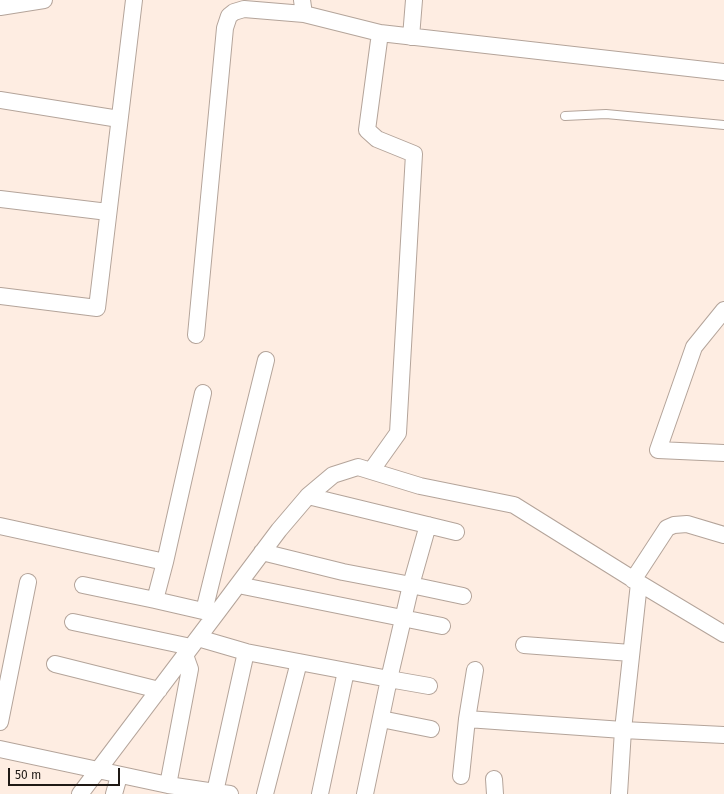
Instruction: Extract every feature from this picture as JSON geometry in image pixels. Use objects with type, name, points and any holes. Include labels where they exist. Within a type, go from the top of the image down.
[{"type":"street","points":[[0,7],[44,0]]},
{"type":"street","points":[[0,296],[97,308],[134,0]]},
{"type":"street","points":[[411,37],[414,0]]},
{"type":"street","points":[[196,335],[225,28],[229,16],[234,12],[244,9],[303,7],[380,34],[724,72]]},
{"type":"street","points":[[371,471],[398,433],[414,154],[377,139],[367,130],[380,34]]},
{"type":"street","points":[[0,100],[120,119]]},
{"type":"street","points":[[0,199],[108,212]]},
{"type":"street","points":[[724,310],[694,347],[658,450],[724,453]]},
{"type":"street","points":[[80,794],[192,647],[210,613],[266,360]]},
{"type":"street","points":[[155,600],[203,393]]},
{"type":"street","points":[[210,613],[238,584],[308,496],[333,475],[358,467],[420,486],[514,505],[724,634]]},
{"type":"street","points":[[308,496],[456,532]]},
{"type":"street","points":[[619,794],[636,581],[667,528],[674,525],[687,524],[724,535]]},
{"type":"street","points":[[365,794],[403,619],[428,525]]},
{"type":"street","points":[[0,526],[165,562]]},
{"type":"street","points":[[262,552],[343,572],[463,596]]},
{"type":"street","points":[[0,722],[28,582]]},
{"type":"street","points":[[238,584],[442,626]]},
{"type":"street","points":[[83,585],[210,613]]},
{"type":"street","points":[[74,622],[192,647],[246,652],[429,686]]},
{"type":"street","points":[[524,645],[631,653]]},
{"type":"street","points":[[168,785],[190,669],[192,647]]},
{"type":"street","points":[[0,749],[119,776],[222,793],[246,652]]},
{"type":"street","points":[[265,794],[299,662]]},
{"type":"street","points":[[55,664],[159,690]]},
{"type":"street","points":[[461,776],[467,719],[475,670]]},
{"type":"street","points":[[320,794],[346,671]]},
{"type":"street","points":[[381,719],[431,729]]},
{"type":"street","points":[[467,719],[623,730],[724,735]]},
{"type":"street","points":[[114,794],[119,776]]},
{"type":"lane","points":[[565,116],[606,114],[724,125]]}]
